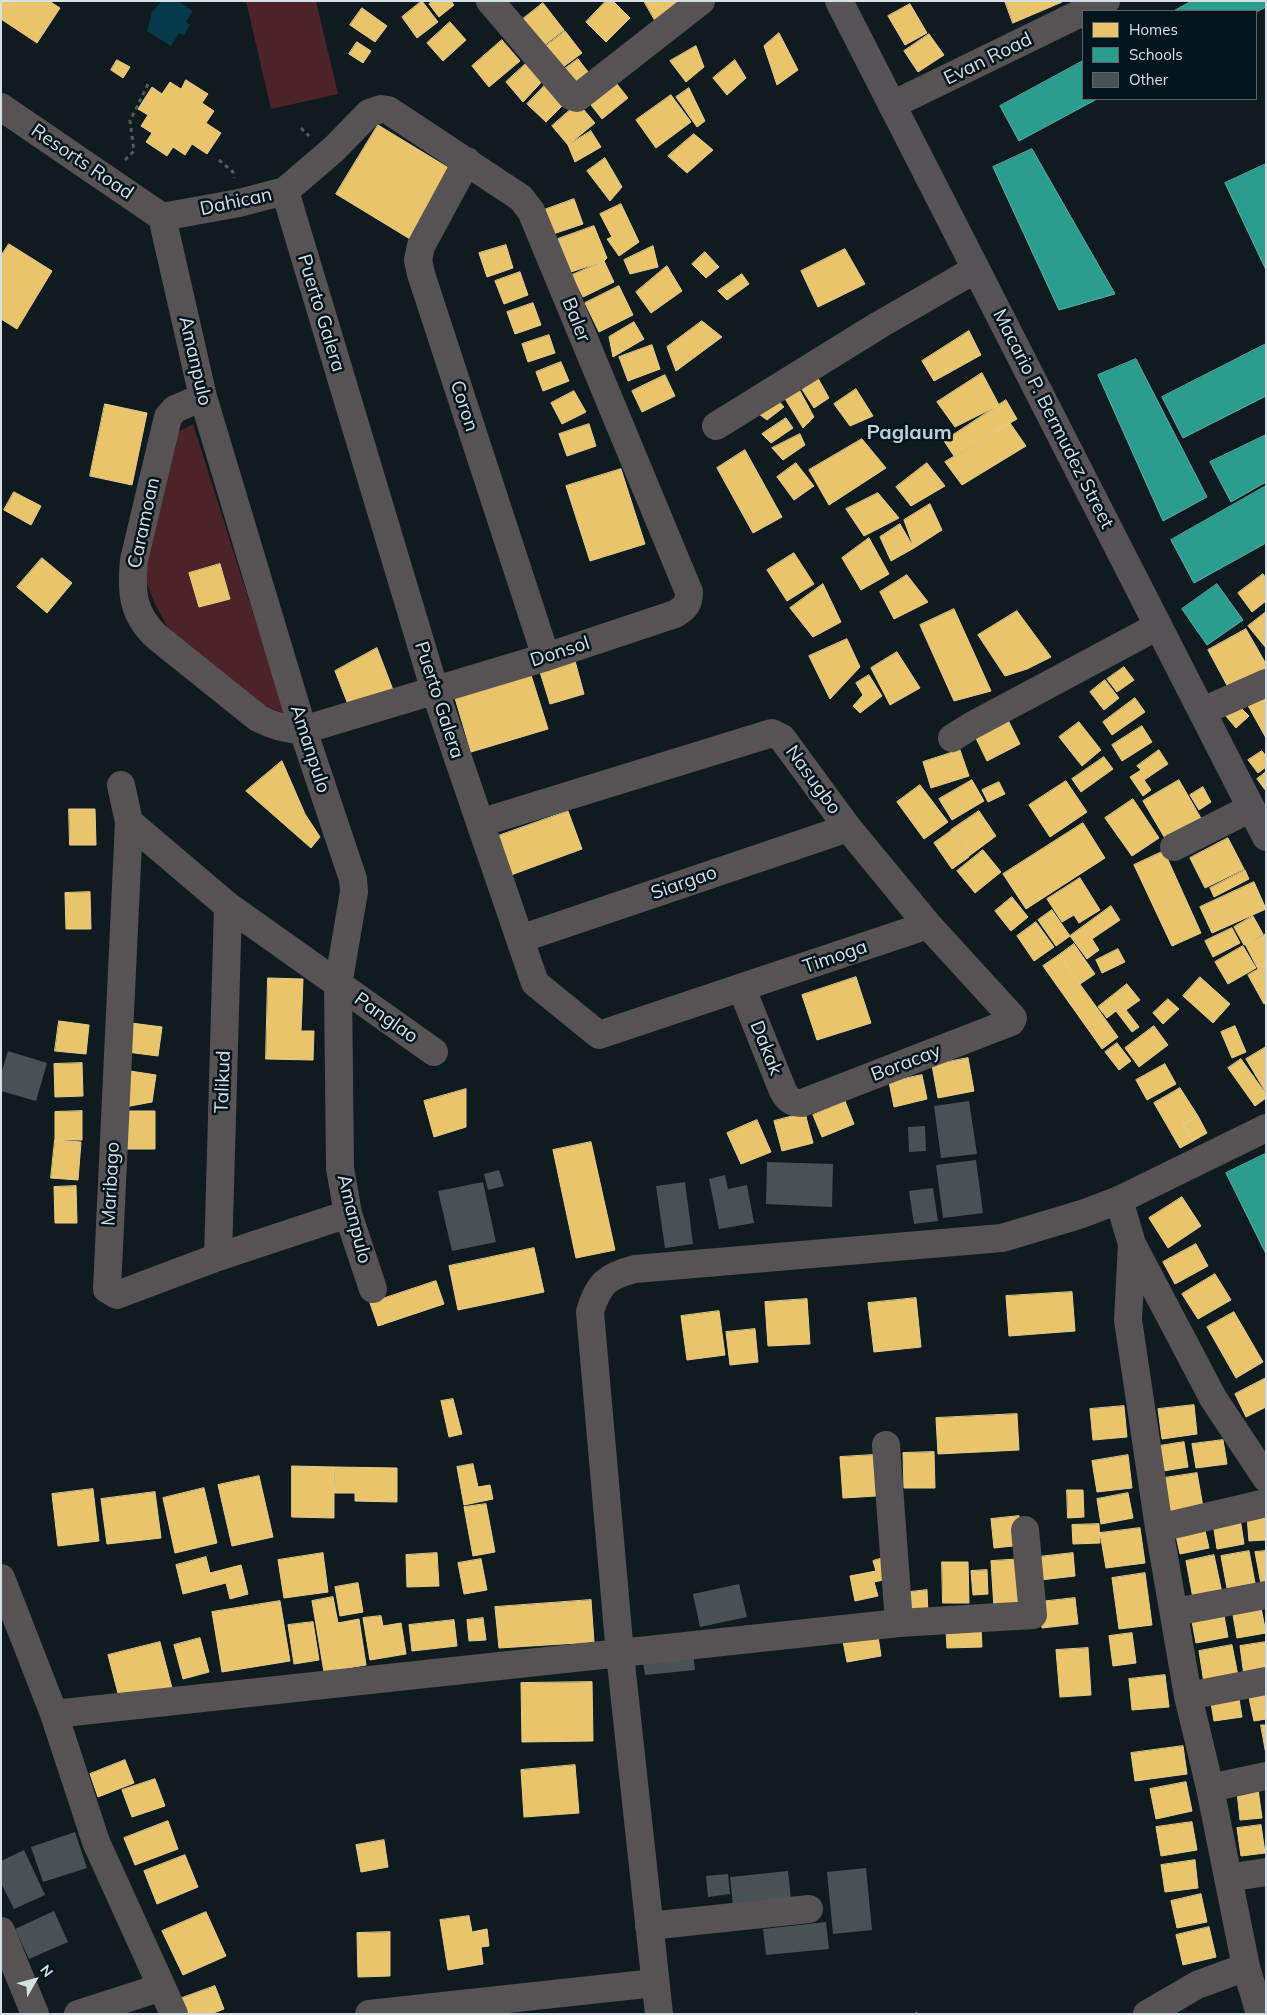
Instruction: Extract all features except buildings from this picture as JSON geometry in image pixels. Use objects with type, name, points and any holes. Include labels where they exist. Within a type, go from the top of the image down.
[{"type":"main road","name":"Macario P. Bermudez Street","points":[[839,1],[1266,837]]},
{"type":"street","points":[[490,1],[571,96],[577,98],[701,1]]},
{"type":"street","name":"Evan Road","points":[[1088,10],[1106,1]]},
{"type":"street","name":"Evan Road","points":[[892,105],[1082,13]]},
{"type":"street","name":"Resorts Road","points":[[1,107],[162,217]]},
{"type":"street","name":"Baler","points":[[369,113],[381,109],[388,110],[521,198],[531,210],[689,592],[689,601],[683,609]]},
{"type":"street","name":"Dahican","points":[[162,217],[239,203],[285,191],[334,148],[369,113]]},
{"type":"street","name":"Coron","points":[[467,161],[422,246],[418,260],[546,657]]},
{"type":"street","name":"Puerto Galera","points":[[285,191],[435,692],[537,986],[598,1035],[742,989]]},
{"type":"street","name":"Amanpulo","points":[[162,217],[203,397],[303,730],[354,887],[338,985],[340,1168],[348,1214],[373,1290]]},
{"type":"street","points":[[716,426],[879,325],[976,269]]},
{"type":"street","name":"Caramoan","points":[[203,397],[175,409],[168,417],[134,560],[132,583],[134,602],[144,626],[258,718],[287,730],[303,730]]},
{"type":"street","name":"Donsol","points":[[303,730],[435,692],[546,657],[675,614],[683,609]]},
{"type":"street","points":[[952,738],[1158,626]]},
{"type":"street","points":[[1203,711],[1266,683]]},
{"type":"street","name":"Nasugbo","points":[[480,823],[772,733],[782,738],[848,828],[928,925],[1012,1017]]},
{"type":"street","name":"Maribago","points":[[121,785],[129,822],[106,1285],[111,1293],[118,1295],[218,1257],[348,1214]]},
{"type":"street","points":[[1174,847],[1251,808]]},
{"type":"street","points":[[129,822],[228,906],[338,985]]},
{"type":"street","name":"Siargao","points":[[520,939],[848,828]]},
{"type":"street","name":"Talikud","points":[[218,1257],[228,906]]},
{"type":"street","name":"Timoga","points":[[742,989],[928,925]]},
{"type":"street","name":"Panglao","points":[[338,985],[434,1052]]},
{"type":"street","name":"Dakak","points":[[742,989],[786,1098],[795,1103]]},
{"type":"street","name":"Boracay","points":[[795,1103],[802,1104],[1011,1022],[1012,1017]]},
{"type":"street","points":[[659,2014],[620,1654],[590,1312],[594,1298],[603,1283],[616,1274],[635,1269],[1002,1238],[1082,1214],[1119,1200],[1266,1128]]},
{"type":"street","points":[[1119,1200],[1132,1244],[1213,1398],[1266,1478]]},
{"type":"street","points":[[1132,1244],[1128,1320],[1159,1528],[1188,1696],[1210,1788],[1246,1968],[1260,2014]]},
{"type":"street","points":[[886,1445],[899,1623]]},
{"type":"street","points":[[1159,1528],[1266,1503]]},
{"type":"street","points":[[54,1714],[899,1623],[1032,1615],[1025,1530]]},
{"type":"street","points":[[1,1578],[54,1714],[96,1842],[174,2014]]},
{"type":"street","points":[[1175,1612],[1266,1596]]},
{"type":"street","points":[[1188,1696],[1266,1681]]},
{"type":"street","points":[[1210,1788],[1266,1776]]},
{"type":"street","points":[[1228,1878],[1266,1872]]},
{"type":"street","points":[[649,1926],[809,1909]]},
{"type":"street","points":[[1,1931],[35,2014]]},
{"type":"street","points":[[1147,2014],[1197,1985],[1246,1968]]},
{"type":"street","points":[[369,2014],[655,1983]]},
{"type":"street","points":[[78,2014],[162,1987]]},
{"type":"path","points":[[110,180],[124,160],[134,151],[130,121],[149,82]]},
{"type":"shaded area","points":[[246,1],[316,1],[338,94],[271,109]]},
{"type":"shaded area","points":[[193,424],[285,714],[231,691],[176,643],[155,604],[144,576],[168,437]]},
{"type":"water","points":[[162,1],[178,1],[193,11],[186,22],[190,25],[184,35],[179,33],[171,46],[147,31],[152,12]]},
{"type":"district","name":"Paglaum","points":[[909,433]]}]
